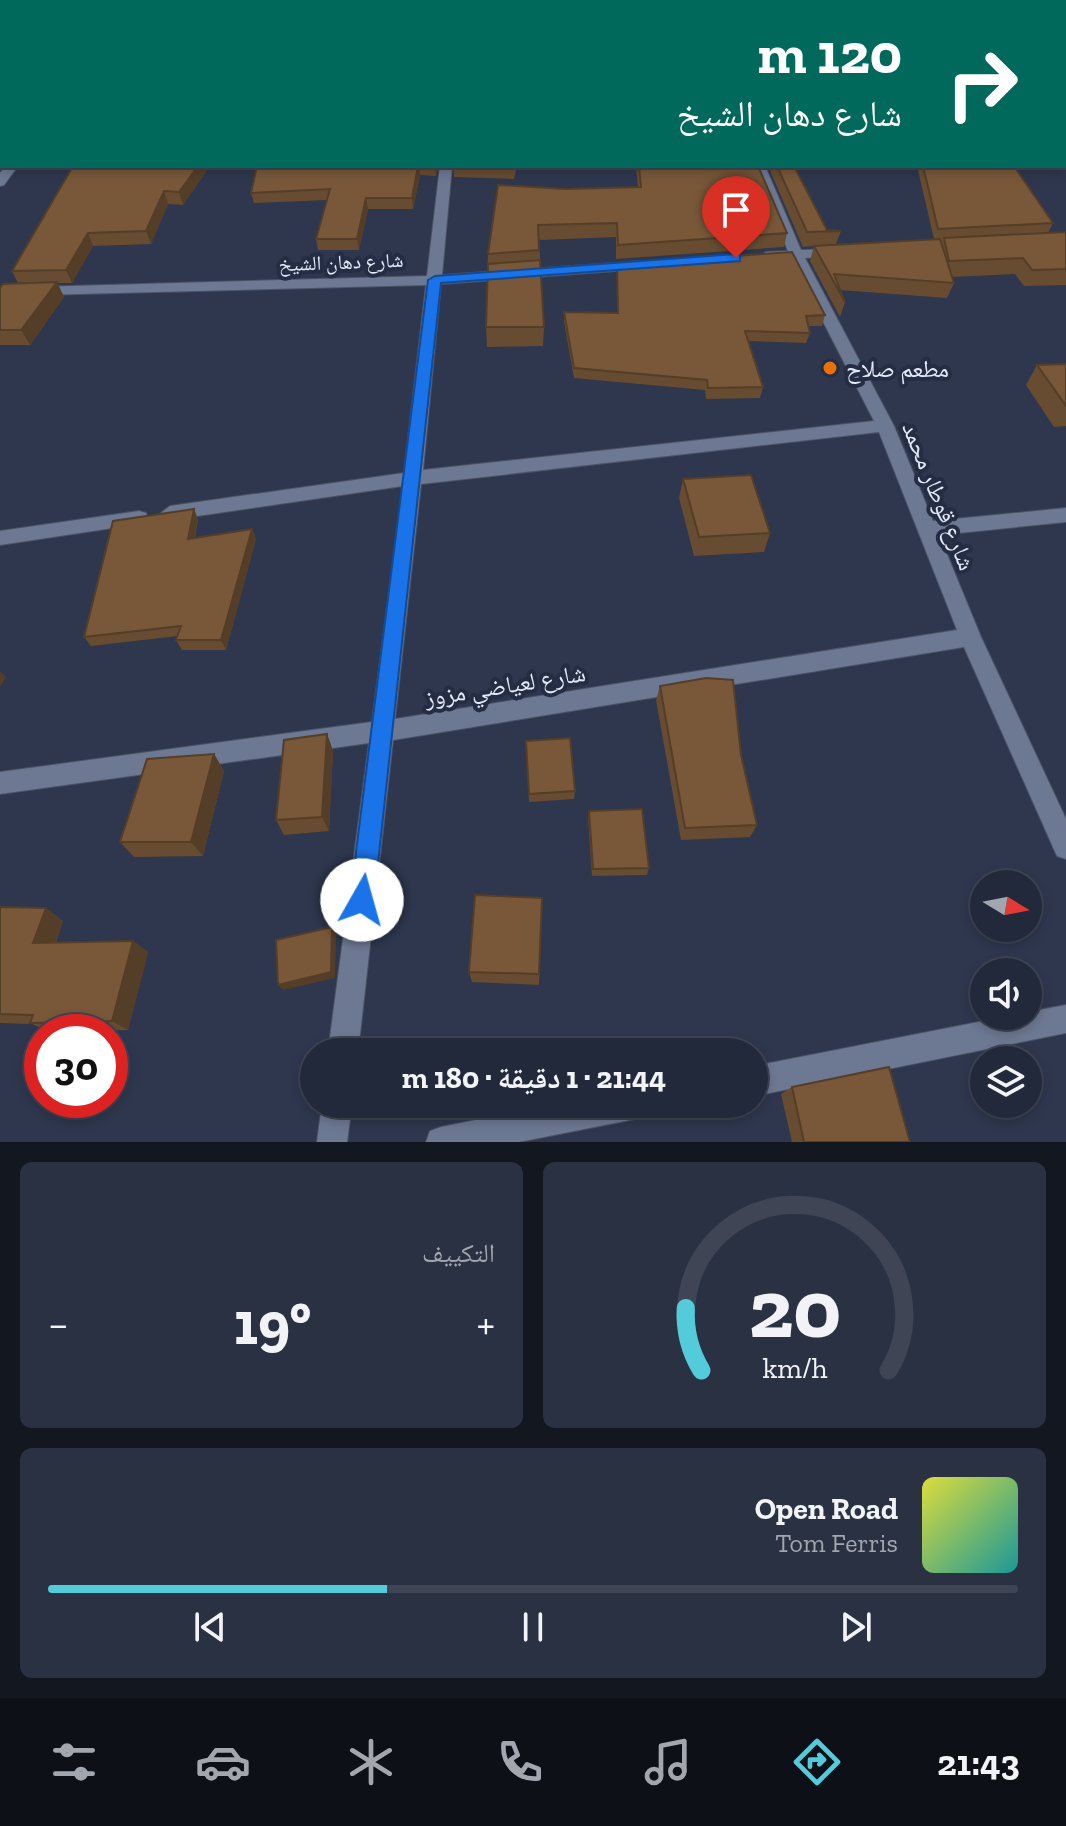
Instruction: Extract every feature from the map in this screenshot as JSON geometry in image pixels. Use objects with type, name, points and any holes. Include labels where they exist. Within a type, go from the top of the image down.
[{"type":"street","points":[[345,1038],[413,478],[446,168]]},
{"type":"street","name":"شارع قوطار محمد","points":[[760,168],[796,254],[885,426],[970,637],[1066,847]]},
{"type":"street","points":[[749,257],[859,251]]},
{"type":"street","name":"شارع دهان الشيخ","points":[[0,292],[435,280],[655,264]]},
{"type":"street","points":[[0,538],[413,478],[885,426]]},
{"type":"street","points":[[926,529],[1066,515]]},
{"type":"street","name":"شارع لعياضي مزوز","points":[[0,783],[382,731],[970,637]]},
{"type":"street","points":[[768,1078],[1066,1019]]},
{"type":"street","points":[[332,1142],[335,1118]]},
{"type":"street","points":[[441,1142],[564,1118]]},
{"type":"building","points":[[72,168],[197,168],[179,192],[164,191],[146,231],[88,233],[66,270],[12,271]]},
{"type":"building","points":[[257,168],[418,168],[412,198],[366,198],[357,239],[316,239],[330,189],[251,193]]},
{"type":"building","points":[[639,168],[759,168],[787,233],[618,245],[617,223],[538,225],[539,250],[488,254],[498,185],[566,189],[641,187]]},
{"type":"building","points":[[778,168],[795,168],[827,230],[841,231],[807,232]]},
{"type":"building","points":[[923,168],[1015,168],[1053,223],[938,229]]},
{"type":"building","points":[[1066,232],[1066,269],[1032,270],[1023,258],[949,261],[944,238]]},
{"type":"building","points":[[940,239],[954,283],[834,274],[845,302],[814,246]]},
{"type":"building","points":[[792,252],[825,315],[806,316],[810,333],[745,331],[763,387],[708,388],[707,380],[574,368],[564,312],[618,313],[617,264]]},
{"type":"building","points":[[540,260],[544,327],[486,327],[488,264]]},
{"type":"building","points":[[57,282],[21,330],[0,330],[0,288],[3,284]]},
{"type":"building","points":[[1066,364],[1066,406],[1037,365]]},
{"type":"building","points":[[751,475],[770,533],[699,537],[683,479]]},
{"type":"building","points":[[194,509],[188,539],[252,529],[221,640],[176,640],[181,626],[84,637],[113,521]]},
{"type":"building","points":[[706,678],[733,680],[741,755],[757,825],[685,828],[660,686]]},
{"type":"building","points":[[327,734],[322,817],[276,820],[284,740]]},
{"type":"building","points":[[570,738],[575,791],[529,794],[526,741]]},
{"type":"building","points":[[214,754],[191,842],[120,842],[147,759]]},
{"type":"building","points":[[642,809],[649,868],[593,869],[589,811]]},
{"type":"building","points":[[475,895],[542,898],[539,974],[469,972]]},
{"type":"building","points":[[0,907],[46,908],[33,943],[133,941],[114,1014],[0,1014]]},
{"type":"building","points":[[332,927],[331,972],[278,985],[276,940]]},
{"type":"building","points":[[889,1067],[910,1142],[804,1142],[792,1087]]},
{"type":"place","name":"مطعم صلاح","points":[[830,368]]},
{"type":"route","points":[[362,900],[435,280],[736,258]]}]
